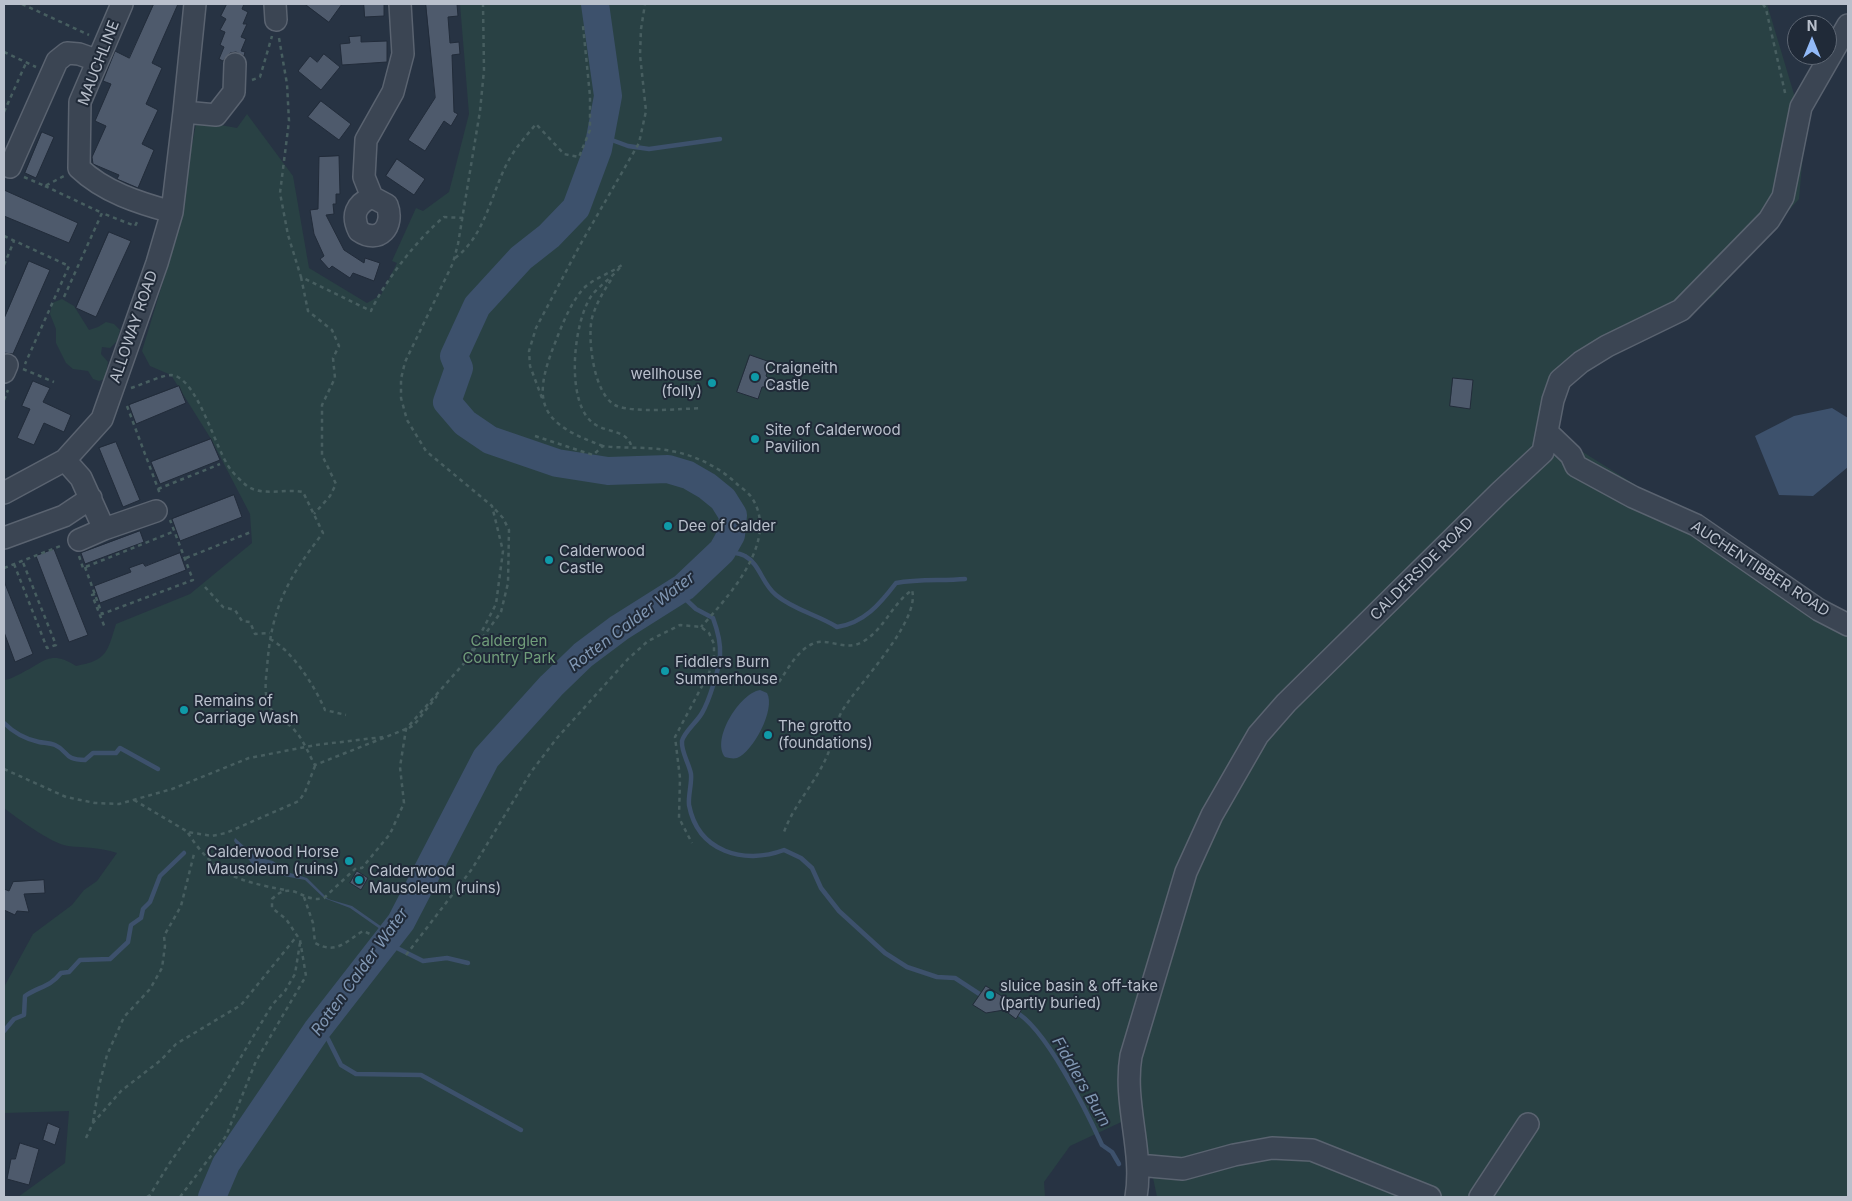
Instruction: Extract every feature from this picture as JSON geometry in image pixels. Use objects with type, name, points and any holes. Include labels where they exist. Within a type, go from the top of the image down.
[{"type":"street","name":"MAUCHLINE","points":[[79,168],[80,102],[96,60],[122,4]]},
{"type":"street","name":"ALLOWAY ROAD","points":[[4,493],[65,460],[102,419],[154,272],[172,212],[195,4]]},
{"type":"street","points":[[372,197],[364,176],[366,140],[393,92],[403,54],[400,4]]},
{"type":"street","name":"CALDERSIDE ROAD","points":[[1136,1197],[1138,1165],[1132,1109],[1131,1056],[1186,872],[1221,799],[1258,735],[1286,703],[1543,452],[1553,400],[1560,380],[1581,362],[1607,346],[1681,310],[1769,220],[1783,197],[1801,107],[1848,25]]},
{"type":"street","points":[[14,171],[57,61],[67,53],[79,54],[96,60]]},
{"type":"street","points":[[184,112],[216,115],[234,92],[235,64]]},
{"type":"street","points":[[79,168],[94,183],[143,204],[172,212]]},
{"type":"street","name":"AUCHENTIBBER ROAD","points":[[1548,433],[1571,455],[1576,466],[1633,496],[1696,525],[1819,610],[1848,624]]},
{"type":"street","points":[[65,460],[81,478],[104,529]]},
{"type":"street","points":[[4,538],[64,516],[91,498]]},
{"type":"street","points":[[74,545],[104,529],[162,508]]},
{"type":"street","points":[[1480,1197],[1528,1124]]},
{"type":"street","points":[[1138,1165],[1183,1169],[1234,1154],[1272,1148],[1312,1150],[1430,1197]]},
{"type":"path","points":[[22,4],[90,36]]},
{"type":"path","points":[[4,769],[66,797],[95,803],[119,804],[172,789],[249,758],[316,745],[396,734],[406,729],[467,660],[501,612],[508,583],[509,530],[503,518],[492,506],[426,451],[407,420],[401,398],[401,379],[405,362],[454,259],[462,225],[480,111],[484,70],[483,4]]},
{"type":"path","points":[[544,402],[536,388],[530,366],[529,351],[536,328],[570,261],[639,143],[646,111],[640,55],[641,29],[645,4]]},
{"type":"path","points":[[1763,4],[1766,9],[1787,101]]},
{"type":"path","points":[[234,87],[260,77],[275,16]]},
{"type":"path","points":[[275,16],[287,84],[289,121],[280,193],[288,236],[301,277],[308,311],[332,330],[339,346],[333,358],[334,378],[322,405],[322,455],[336,484],[330,496],[314,514]]},
{"type":"path","points":[[454,259],[469,248],[510,158],[536,124],[564,154],[579,157],[590,130],[584,26]]},
{"type":"path","points":[[4,52],[52,74]]},
{"type":"path","points":[[4,112],[26,63]]},
{"type":"path","points":[[45,186],[79,168]]},
{"type":"path","points":[[14,171],[102,213],[135,226],[143,204]]},
{"type":"path","points":[[64,297],[102,213]]},
{"type":"path","points":[[301,277],[371,311],[398,270],[434,225],[444,217],[463,218]]},
{"type":"path","points":[[4,236],[76,270]]},
{"type":"path","points":[[4,265],[14,241]]},
{"type":"path","points":[[622,265],[613,272],[594,281],[583,290],[572,304],[547,363],[543,381],[544,402],[546,409],[558,426],[573,435],[602,446],[669,450],[709,464],[730,476],[752,497],[759,514],[759,531],[755,549],[746,571],[701,627]]},
{"type":"path","points":[[622,265],[597,302],[592,320],[594,365],[598,382],[607,398],[615,406],[640,409],[702,408]]},
{"type":"path","points":[[622,265],[611,279],[592,295],[584,312],[578,337],[575,376],[580,405],[586,417],[596,426],[624,436],[630,441],[632,449]]},
{"type":"path","points":[[54,382],[23,369],[69,266]]},
{"type":"path","points":[[123,390],[171,375],[183,380],[197,400],[230,470],[248,487],[274,492],[290,489],[303,492],[323,533],[297,566],[277,606],[271,633],[266,683],[267,702],[276,717],[296,731],[315,765]]},
{"type":"path","points":[[4,568],[22,560],[74,545],[83,568],[85,567],[102,614],[193,580],[175,531],[162,508],[158,490],[125,402]]},
{"type":"path","points":[[535,436],[593,455],[602,446]]},
{"type":"path","points":[[158,490],[220,464]]},
{"type":"path","points":[[467,660],[496,604],[503,551],[492,506]]},
{"type":"path","points":[[85,567],[175,531]]},
{"type":"path","points":[[186,558],[251,532]]},
{"type":"path","points":[[14,564],[46,648],[56,645],[22,560]]},
{"type":"path","points":[[205,587],[222,607],[235,610],[242,621],[250,622],[256,634],[271,633]]},
{"type":"path","points":[[779,682],[799,654],[811,644],[819,642],[850,647],[862,642],[876,632],[902,597],[912,590],[914,597],[898,636],[843,710],[834,726],[829,750],[788,819],[783,834]]},
{"type":"path","points":[[95,594],[92,594],[105,628]]},
{"type":"path","points":[[406,955],[472,869],[531,772],[557,738],[628,659],[655,638],[680,625],[701,627],[709,633],[714,644],[714,656],[709,673],[675,737],[680,778],[679,818],[692,843]]},
{"type":"path","points":[[270,640],[280,644],[319,694],[325,710],[346,715]]},
{"type":"path","points":[[134,800],[188,832],[212,836],[226,833],[299,802],[315,765],[406,729]]},
{"type":"path","points":[[188,832],[204,857],[223,871],[249,883],[298,892],[303,896],[317,900],[324,898],[356,868],[362,868],[390,834],[404,803],[400,767],[406,729]]},
{"type":"path","points":[[94,1123],[99,1086],[107,1055],[124,1017],[150,989],[162,968],[166,946],[164,936],[181,906],[194,854]]},
{"type":"path","points":[[180,1197],[226,1136],[256,1061],[306,976],[300,940],[286,919],[272,908],[272,900],[278,893],[287,890]]},
{"type":"path","points":[[303,896],[313,923],[315,943],[327,949],[339,947],[353,935],[364,931],[370,934]]},
{"type":"path","points":[[86,1138],[94,1123],[121,1091],[161,1060],[176,1044],[242,1005],[297,936]]},
{"type":"path","points":[[147,1197],[223,1087],[272,1005],[285,991],[295,974],[300,940]]},
{"type":"green space","name":"Calderglen Country Park","points":[[460,4],[1767,4],[1805,131],[1799,199],[1712,297],[1581,373],[1564,392],[1559,426],[1570,444],[1829,606],[1848,611],[1848,1197],[1157,1197],[1131,1072],[1132,1117],[1070,1146],[1044,1182],[1045,1197],[18,1197],[65,1163],[69,1111],[4,1113],[4,987],[33,934],[72,905],[84,890],[97,881],[117,853],[68,846],[53,841],[4,808],[4,680],[8,680],[41,662],[53,658],[67,661],[76,666],[100,658],[108,648],[116,624],[190,594],[252,543],[250,514],[211,439],[171,375],[150,366],[142,351],[170,259],[196,124],[204,122],[237,128],[247,114],[293,176],[309,268],[367,303],[381,295],[397,263],[392,261],[416,208],[423,211],[449,192],[469,114]]},
{"type":"green space","points":[[62,299],[74,306],[89,330],[106,322],[114,324],[120,330],[117,341],[110,348],[102,347],[101,354],[108,362],[105,379],[99,381],[93,379],[88,371],[73,369],[66,363],[56,343],[56,329],[50,314],[52,303]]},
{"type":"water","points":[[1832,408],[1848,418],[1848,467],[1813,496],[1779,495],[1755,436],[1794,416]]},
{"type":"water","points":[[760,690],[767,693],[769,700],[766,719],[756,739],[750,748],[737,758],[725,757],[722,749],[722,739],[730,718],[744,699]]},
{"type":"water","points":[[235,838],[256,857],[273,861],[287,872],[307,878],[328,899],[352,906],[392,934],[390,936],[350,908],[324,898],[305,880],[279,875],[268,869],[253,865],[234,841]]},
{"type":"building","points":[[154,4],[178,4],[152,63],[162,68],[146,104],[158,110],[142,144],[154,150],[138,188],[117,179],[119,175],[93,164],[92,157],[106,126],[95,121],[111,84],[103,81],[115,51],[129,58]]},
{"type":"building","points":[[227,4],[244,4],[242,9],[248,12],[243,24],[247,24],[241,37],[246,39],[241,51],[245,52],[244,56],[236,52],[230,53],[223,61],[219,59],[224,47],[220,45],[225,32],[220,30],[226,19],[221,16]]},
{"type":"building","points":[[305,4],[342,4],[329,22]]},
{"type":"building","points":[[364,4],[384,4],[384,16],[365,17]]},
{"type":"building","points":[[426,4],[457,4],[458,16],[448,17],[450,43],[459,42],[460,54],[452,55],[454,112],[458,114],[451,126],[444,121],[425,151],[408,140],[435,98]]},
{"type":"building","points":[[361,36],[361,42],[387,41],[387,62],[342,65],[340,44],[350,43],[349,37]]},
{"type":"building","points":[[324,54],[340,67],[321,90],[298,71],[310,56],[317,62]]},
{"type":"building","points":[[321,101],[351,124],[339,140],[308,117]]},
{"type":"building","points":[[42,132],[54,137],[36,178],[25,173]]},
{"type":"building","points":[[339,156],[340,194],[336,194],[336,204],[333,204],[334,214],[326,215],[344,250],[364,263],[365,258],[380,263],[374,281],[353,273],[350,278],[332,266],[329,269],[320,259],[324,256],[314,234],[310,210],[318,209],[319,157]]},
{"type":"building","points":[[397,159],[425,179],[414,195],[386,176]]},
{"type":"building","points":[[4,190],[78,223],[69,243],[4,216]]},
{"type":"building","points":[[109,232],[131,241],[96,317],[76,308]]},
{"type":"building","points":[[29,261],[50,270],[13,354],[4,353],[4,319]]},
{"type":"building","name":"Craigneith Castle","points":[[750,355],[770,362],[766,376],[778,386],[762,387],[758,399],[737,392]]},
{"type":"building","points":[[1453,378],[1473,380],[1470,409],[1450,406]]},
{"type":"building","points":[[33,381],[50,388],[43,402],[71,415],[64,432],[44,423],[34,445],[17,438],[30,409],[22,406]]},
{"type":"building","points":[[179,386],[186,403],[136,424],[129,405]]},
{"type":"building","points":[[211,439],[220,460],[160,484],[151,462]]},
{"type":"building","points":[[116,442],[140,500],[123,507],[99,448]]},
{"type":"building","points":[[234,495],[242,517],[180,541],[172,519]]},
{"type":"building","points":[[140,531],[144,542],[85,564],[81,553]]},
{"type":"building","points":[[54,549],[88,635],[69,642],[36,556]]},
{"type":"building","points":[[180,553],[186,570],[100,603],[94,586],[131,572],[129,568],[143,563],[145,566]]},
{"type":"building","points":[[4,581],[33,654],[15,662],[4,632]]},
{"type":"building","name":"Calderwood Mausoleum (ruins)","points":[[357,871],[368,878],[361,890],[350,883]]},
{"type":"building","points":[[44,880],[45,893],[24,894],[29,912],[17,911],[15,915],[4,910],[4,889],[9,891],[13,882]]},
{"type":"building","name":"sluice basin & off-take (partly buried)","points":[[986,986],[1022,1009],[1016,1019],[1004,1010],[986,1013],[973,1005]]},
{"type":"building","points":[[48,1123],[60,1128],[55,1145],[43,1140]]},
{"type":"building","points":[[20,1143],[39,1149],[29,1185],[7,1179],[11,1159],[15,1159]]},
{"type":"waterway","name":"Rotten Calder Water","points":[[212,1197],[226,1164],[317,1030],[401,922],[486,758],[551,686],[583,655],[619,628],[684,587],[722,551],[731,535],[733,515],[723,499],[707,486],[688,475],[668,469],[608,471],[557,463],[490,440],[465,423],[447,402],[459,368],[454,356],[477,306],[521,258],[549,236],[576,208],[598,149],[608,96],[595,4]]},
{"type":"waterway","points":[[601,136],[628,146],[649,149],[720,139]]},
{"type":"waterway","points":[[722,551],[745,556],[754,564],[767,585],[776,595],[790,605],[837,627],[847,625],[863,617],[884,598],[896,583],[965,579]]},
{"type":"waterway","name":"Fiddlers Burn","points":[[679,593],[696,609],[713,618],[720,646],[718,669],[708,701],[702,713],[685,734],[682,741],[691,774],[689,805],[694,821],[702,834],[712,844],[725,851],[739,855],[754,856],[784,850],[801,858],[812,868],[821,888],[839,911],[885,953],[907,967],[937,977],[955,978],[984,997]]},
{"type":"waterway","points":[[4,723],[16,733],[34,741],[55,745],[70,757],[78,760],[85,760],[93,753],[116,753],[120,748],[158,769]]},
{"type":"waterway","points":[[4,1031],[14,1019],[24,1015],[25,996],[52,982],[61,973],[69,972],[80,960],[110,959],[128,942],[131,925],[141,918],[143,909],[150,902],[160,876],[184,853]]},
{"type":"waterway","points":[[385,942],[423,961],[447,958],[468,963]]},
{"type":"waterway","name":"Fiddlers Burn","points":[[1014,1011],[1026,1020],[1052,1051],[1076,1092],[1102,1145],[1112,1152],[1119,1164]]},
{"type":"waterway","points":[[317,1030],[328,1039],[341,1065],[356,1074],[421,1075],[521,1130]]},
{"type":"place","name":"Craigneith Castle","points":[[755,377]]},
{"type":"place","name":"wellhouse (folly)","points":[[712,383]]},
{"type":"place","name":"Site of Calderwood Pavilion","points":[[755,439]]},
{"type":"place","name":"Dee of Calder","points":[[668,526]]},
{"type":"place","name":"Calderwood Castle","points":[[549,560]]},
{"type":"place","name":"Fiddlers Burn Summerhouse","points":[[665,671]]},
{"type":"place","name":"Remains of Carriage Wash","points":[[184,710]]},
{"type":"place","name":"The grotto (foundations)","points":[[768,735]]},
{"type":"place","name":"Calderwood Horse Mausoleum (ruins)","points":[[349,861]]},
{"type":"place","name":"Calderwood Mausoleum (ruins)","points":[[359,880]]},
{"type":"place","name":"sluice basin & off-take (partly buried)","points":[[990,995]]}]
